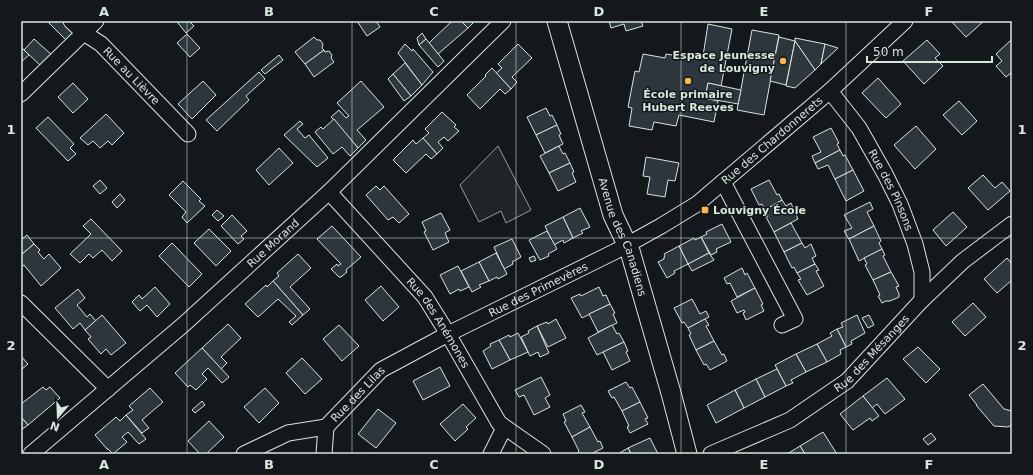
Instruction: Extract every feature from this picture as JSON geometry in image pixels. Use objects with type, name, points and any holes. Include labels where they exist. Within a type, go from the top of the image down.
[{"type":"street","name":"Rue au Lièvre","points":[[71,21],[84,33],[101,44],[188,134]]},
{"type":"street","points":[[21,94],[96,21]]},
{"type":"street","name":"Rue Morand","points":[[31,454],[183,325],[329,192],[503,21]]},
{"type":"street","name":"Avenue des Canadiens","points":[[557,21],[613,215],[630,252],[687,454]]},
{"type":"street","name":"Rue des Chardonnerets","points":[[627,244],[661,226],[697,204],[830,91],[905,21]]},
{"type":"street","name":"Rue des Pinsons","points":[[830,91],[859,128],[900,204],[915,244],[922,272],[922,300]]},
{"type":"street","points":[[723,182],[794,319],[782,325]]},
{"type":"street","name":"Rue des Anémones","points":[[329,192],[425,297],[499,423],[542,454]]},
{"type":"street","name":"Rue des Mésanges","points":[[711,454],[790,420],[847,382],[922,300],[963,261],[1012,224]]},
{"type":"street","name":"Rue des Primevères","points":[[448,334],[616,251],[627,244]]},
{"type":"street","points":[[21,303],[108,389]]},
{"type":"street","name":"Rue des Lilas","points":[[244,454],[288,433],[326,427],[381,370],[448,334]]},
{"type":"street","points":[[324,454],[326,427]]},
{"type":"street","points":[[491,454],[504,428]]},
{"type":"shaded area","points":[[498,146],[531,210],[506,223],[501,211],[479,222],[460,185]]},
{"type":"building","points":[[50,21],[64,21],[74,32],[68,42],[49,23]]},
{"type":"building","points":[[178,21],[189,21],[194,26],[186,33]]},
{"type":"building","points":[[357,21],[376,21],[380,27],[367,36]]},
{"type":"building","points":[[452,21],[461,21],[468,28],[438,54],[429,43]]},
{"type":"building","points":[[461,21],[475,21],[468,28]]},
{"type":"building","points":[[609,21],[641,21],[643,26],[626,31],[624,24],[611,28]]},
{"type":"building","points":[[951,21],[984,21],[966,37]]},
{"type":"building","points":[[708,24],[732,29],[721,86],[708,83],[705,98],[718,101],[714,122],[679,115],[676,126],[654,122],[652,130],[629,126],[632,108],[628,107],[635,71],[639,72],[643,54],[665,58],[666,54],[684,57],[685,53],[703,56]]},
{"type":"building","points":[[752,30],[779,35],[764,115],[737,110]]},
{"type":"building","points":[[422,33],[426,39],[419,45],[417,38]]},
{"type":"building","points":[[187,34],[200,48],[190,57],[177,43]]},
{"type":"building","points":[[314,37],[317,40],[320,40],[323,44],[322,48],[324,50],[305,64],[295,52]]},
{"type":"building","name":"Espace Jeunesse de Louvigny","points":[[779,37],[795,41],[786,85],[770,81]]},
{"type":"building","points":[[795,38],[825,44],[821,64],[815,70],[795,41]]},
{"type":"building","points":[[34,39],[53,56],[42,67],[24,50]]},
{"type":"building","points":[[426,39],[444,61],[438,67],[419,45]]},
{"type":"building","points":[[927,40],[940,54],[935,58],[943,66],[924,84],[903,61]]},
{"type":"building","points":[[1011,40],[1012,72],[1006,77],[996,66],[1002,61],[996,54]]},
{"type":"building","points":[[795,41],[815,70],[795,88],[786,86]]},
{"type":"building","points":[[405,44],[412,51],[413,49],[433,72],[422,85],[398,53]]},
{"type":"building","points":[[518,44],[532,58],[512,77],[517,82],[511,89],[496,73],[502,68],[498,64]]},
{"type":"building","points":[[825,44],[838,48],[821,64]]},
{"type":"building","points":[[21,47],[29,55],[21,62]]},
{"type":"building","points":[[324,50],[325,52],[329,51],[334,62],[314,77],[305,64]]},
{"type":"building","points":[[279,55],[283,60],[265,74],[261,70]]},
{"type":"building","points":[[405,63],[422,85],[411,96],[393,74]]},
{"type":"building","points":[[492,68],[511,89],[505,94],[500,89],[480,109],[467,95]]},
{"type":"building","points":[[259,72],[265,79],[246,96],[249,100],[217,131],[206,120]]},
{"type":"building","points":[[393,74],[411,96],[404,101],[388,79]]},
{"type":"building","points":[[878,78],[901,104],[886,118],[862,93]]},
{"type":"building","points":[[203,81],[216,95],[192,119],[178,104]]},
{"type":"building","points":[[361,81],[384,107],[357,130],[366,140],[358,148],[331,117],[339,110],[346,118],[349,116],[337,103]]},
{"type":"building","points":[[73,83],[88,99],[73,113],[58,97]]},
{"type":"building","points":[[708,83],[741,90],[738,104],[705,98]]},
{"type":"building","points":[[959,101],[977,121],[962,135],[943,115]]},
{"type":"building","points":[[546,108],[550,116],[552,115],[557,125],[536,135],[527,117]]},
{"type":"building","points":[[442,112],[456,125],[454,127],[459,131],[448,141],[444,137],[438,142],[443,148],[437,154],[423,138],[429,133],[425,129]]},
{"type":"building","points":[[106,114],[124,133],[112,145],[108,141],[100,148],[93,141],[88,145],[80,138]]},
{"type":"building","points":[[48,117],[74,144],[70,148],[76,154],[68,161],[36,128]]},
{"type":"building","points":[[334,119],[358,148],[350,156],[342,147],[333,154],[315,132],[321,127],[323,129]]},
{"type":"building","points":[[300,121],[303,124],[297,129],[305,138],[309,135],[328,158],[317,167],[284,135]]},
{"type":"building","points":[[557,125],[563,144],[545,153],[536,135]]},
{"type":"building","points":[[916,126],[936,149],[915,169],[894,145]]},
{"type":"building","points":[[831,128],[839,143],[837,144],[840,150],[815,163],[812,156],[821,152],[813,137]]},
{"type":"building","points":[[423,138],[437,154],[431,159],[426,154],[406,173],[393,160],[413,140],[416,144]]},
{"type":"building","points":[[559,146],[563,154],[565,153],[570,163],[549,173],[540,156]]},
{"type":"building","points":[[279,148],[293,163],[269,185],[256,170]]},
{"type":"building","points":[[840,150],[843,156],[845,155],[853,170],[835,179],[828,165],[818,169],[815,163]]},
{"type":"building","points":[[646,157],[679,163],[675,181],[668,180],[665,197],[647,194],[650,177],[643,176]]},
{"type":"building","points":[[570,163],[576,182],[558,191],[549,173]]},
{"type":"building","points":[[853,170],[864,191],[846,201],[835,179]]},
{"type":"building","points":[[983,175],[995,188],[1002,182],[1010,191],[988,210],[968,188]]},
{"type":"building","points":[[100,180],[107,188],[100,194],[93,186]]},
{"type":"building","points":[[769,180],[777,195],[779,194],[782,200],[765,210],[762,204],[759,205],[751,189]]},
{"type":"building","points":[[183,181],[201,199],[199,201],[205,206],[187,223],[182,217],[186,212],[169,195]]},
{"type":"building","points":[[376,186],[380,190],[384,186],[409,214],[399,223],[393,217],[388,220],[366,195]]},
{"type":"building","points":[[120,194],[125,200],[117,208],[112,202]]},
{"type":"building","points":[[782,200],[786,206],[791,203],[798,219],[774,232],[766,217],[768,216],[765,210]]},
{"type":"building","points":[[870,202],[873,209],[867,212],[874,226],[849,239],[844,231],[852,228],[844,215]]},
{"type":"building","points":[[580,208],[590,227],[581,231],[583,233],[573,238],[563,217]]},
{"type":"building","points":[[217,210],[224,216],[218,221],[212,215]]},
{"type":"building","points":[[953,212],[967,227],[946,246],[933,230]]},
{"type":"building","points":[[441,213],[450,230],[445,233],[449,242],[433,250],[424,232],[426,231],[422,222]]},
{"type":"building","points":[[232,215],[247,231],[241,236],[244,239],[238,244],[221,226]]},
{"type":"building","points":[[563,217],[573,238],[564,243],[563,240],[554,245],[545,226]]},
{"type":"building","points":[[91,219],[122,251],[112,261],[102,250],[93,258],[89,254],[80,263],[70,254],[91,234],[83,226]]},
{"type":"building","points":[[791,223],[802,243],[784,252],[774,232]]},
{"type":"building","points":[[722,224],[731,242],[716,249],[717,252],[711,255],[701,237],[707,234],[706,232]]},
{"type":"building","points":[[332,226],[361,257],[346,270],[347,272],[341,277],[339,277],[331,269],[337,264],[338,266],[341,264],[317,239]]},
{"type":"building","points":[[874,226],[881,241],[879,243],[882,249],[859,261],[849,239]]},
{"type":"building","points":[[209,229],[231,251],[216,266],[194,243]]},
{"type":"building","points":[[547,231],[557,249],[548,254],[549,256],[540,260],[529,240]]},
{"type":"building","points":[[27,235],[34,244],[21,255],[21,240]]},
{"type":"building","points":[[701,237],[709,253],[688,264],[679,246],[694,238],[695,240]]},
{"type":"building","points":[[512,239],[521,257],[504,269],[494,247]]},
{"type":"building","points":[[172,243],[202,274],[189,287],[159,256]]},
{"type":"building","points":[[802,243],[805,248],[811,244],[816,256],[812,258],[815,264],[797,273],[794,267],[792,268],[784,252]]},
{"type":"building","points":[[34,244],[40,250],[38,252],[44,259],[49,254],[61,268],[41,286],[24,265],[21,267],[21,255]]},
{"type":"building","points":[[679,246],[688,264],[674,271],[675,273],[667,278],[658,262],[664,259],[664,254]]},
{"type":"building","points":[[882,249],[885,255],[883,256],[891,272],[873,280],[865,265],[867,264],[864,258]]},
{"type":"building","points":[[496,253],[507,274],[498,279],[497,277],[489,281],[479,262]]},
{"type":"building","points":[[709,253],[714,260],[692,271],[688,264]]},
{"type":"building","points":[[298,254],[311,268],[290,287],[310,309],[303,315],[273,281],[279,276],[277,273]]},
{"type":"building","points":[[534,256],[536,260],[531,262],[529,258]]},
{"type":"building","points":[[1007,258],[1012,264],[1012,280],[997,293],[984,279]]},
{"type":"building","points":[[479,262],[489,281],[479,285],[481,287],[472,292],[461,271]]},
{"type":"building","points":[[815,264],[819,270],[816,271],[824,286],[807,295],[798,280],[801,279],[797,273]]},
{"type":"building","points":[[458,266],[469,287],[460,291],[459,289],[450,294],[440,275]]},
{"type":"building","points":[[742,268],[745,275],[747,273],[755,288],[737,297],[730,283],[727,284],[724,278]]},
{"type":"building","points":[[891,272],[899,286],[896,287],[899,297],[882,303],[873,280]]},
{"type":"building","points":[[273,281],[303,315],[292,325],[289,322],[296,316],[278,299],[258,317],[245,304],[266,285],[267,287]]},
{"type":"building","points":[[381,286],[399,307],[383,321],[365,300]]},
{"type":"building","points":[[155,287],[170,304],[157,317],[147,305],[140,311],[132,302],[139,295],[142,299]]},
{"type":"building","points":[[599,287],[603,296],[606,295],[610,304],[582,318],[571,298],[580,294],[581,296]]},
{"type":"building","points":[[755,288],[763,304],[761,305],[764,311],[746,320],[743,313],[745,312],[744,310],[737,313],[731,301]]},
{"type":"building","points":[[78,289],[85,298],[77,305],[87,317],[90,314],[96,321],[85,330],[80,323],[73,329],[55,308]]},
{"type":"building","points":[[692,299],[700,314],[706,311],[709,317],[688,328],[684,322],[682,323],[674,308]]},
{"type":"building","points":[[973,303],[986,317],[965,336],[952,322]]},
{"type":"building","points":[[610,304],[615,313],[613,314],[617,323],[598,332],[589,314]]},
{"type":"building","points":[[102,315],[126,343],[111,355],[106,349],[101,354],[88,339],[91,337],[85,330]]},
{"type":"building","points":[[857,315],[865,333],[851,341],[852,344],[846,347],[837,329],[843,327],[841,323]]},
{"type":"building","points":[[869,315],[874,325],[868,328],[862,318]]},
{"type":"building","points":[[556,319],[566,338],[548,347],[537,326],[547,322],[548,324]]},
{"type":"building","points":[[705,319],[709,325],[706,326],[714,341],[696,350],[689,335],[691,334],[688,328]]},
{"type":"building","points":[[228,324],[241,338],[221,357],[227,363],[221,369],[202,348]]},
{"type":"building","points":[[339,325],[359,346],[342,361],[323,339]]},
{"type":"building","points":[[612,325],[624,342],[597,355],[588,338]]},
{"type":"building","points":[[537,326],[549,353],[540,357],[538,352],[530,356],[521,337],[529,333],[528,331]]},
{"type":"building","points":[[837,329],[846,347],[840,350],[841,354],[827,362],[817,344],[832,336],[830,333]]},
{"type":"building","points":[[518,333],[528,352],[510,360],[499,340],[509,335],[510,337]]},
{"type":"building","points":[[499,340],[510,360],[492,369],[483,351],[491,346],[490,344]]},
{"type":"building","points":[[714,341],[722,355],[724,354],[727,361],[710,370],[706,364],[704,365],[696,350]]},
{"type":"building","points":[[624,342],[630,361],[612,370],[603,352]]},
{"type":"building","points":[[817,344],[827,362],[806,372],[796,354]]},
{"type":"building","points":[[918,347],[940,369],[926,383],[903,359]]},
{"type":"building","points":[[202,348],[229,377],[222,383],[208,368],[202,374],[207,379],[196,390],[190,385],[188,387],[175,373]]},
{"type":"building","points":[[796,354],[806,372],[791,380],[793,383],[786,386],[775,365]]},
{"type":"building","points":[[21,356],[28,364],[21,370]]},
{"type":"building","points":[[302,358],[322,379],[305,394],[286,373]]},
{"type":"building","points":[[440,367],[450,386],[423,400],[413,381]]},
{"type":"building","points":[[777,369],[786,386],[765,397],[756,379]]},
{"type":"building","points":[[541,377],[550,395],[545,398],[550,407],[534,415],[524,395],[519,397],[515,390]]},
{"type":"building","points":[[887,378],[905,399],[885,414],[877,404],[872,408],[863,396]]},
{"type":"building","points":[[756,379],[765,397],[744,408],[735,390]]},
{"type":"building","points":[[626,382],[630,388],[632,387],[640,402],[622,411],[614,397],[612,398],[608,391]]},
{"type":"building","points":[[983,384],[1004,409],[1012,411],[1012,425],[1008,427],[994,426],[976,405],[969,395]]},
{"type":"building","points":[[43,387],[46,390],[50,387],[60,398],[28,425],[21,417],[21,404]]},
{"type":"building","points":[[150,388],[163,402],[142,420],[149,428],[142,433],[126,415],[133,410],[129,406]]},
{"type":"building","points":[[265,388],[279,403],[259,423],[244,407]]},
{"type":"building","points":[[735,390],[744,408],[716,423],[707,405]]},
{"type":"building","points":[[863,396],[879,416],[872,421],[870,418],[853,430],[840,414]]},
{"type":"building","points":[[202,401],[205,405],[195,413],[192,410]]},
{"type":"building","points":[[640,402],[648,418],[645,419],[648,424],[630,433],[627,427],[629,426],[622,411]]},
{"type":"building","points":[[463,404],[476,418],[466,427],[468,429],[455,441],[440,424]]},
{"type":"building","points":[[581,405],[585,412],[582,413],[590,427],[572,437],[564,422],[566,421],[563,414]]},
{"type":"building","points":[[378,409],[396,423],[376,448],[358,434]]},
{"type":"building","points":[[126,415],[146,439],[139,444],[128,432],[122,437],[127,442],[113,454],[95,435],[116,417],[120,421]]},
{"type":"building","points":[[21,417],[28,425],[21,430]]},
{"type":"building","points":[[209,421],[224,437],[206,454],[200,454],[188,441]]},
{"type":"building","points":[[590,427],[603,448],[591,454],[577,454],[579,451],[572,437]]},
{"type":"building","points":[[823,432],[837,454],[805,454],[800,446]]},
{"type":"building","points":[[931,433],[936,439],[928,445],[923,439]]},
{"type":"building","points":[[650,438],[658,454],[631,454],[628,448]]},
{"type":"building","points":[[800,446],[805,454],[787,454]]},
{"type":"building","points":[[628,448],[631,454],[618,454]]},
{"type":"place","name":"Espace Jeunesse de Louvigny","points":[[783,61]]},
{"type":"place","name":"École primaire Hubert Reeves","points":[[688,81]]},
{"type":"place","name":"Louvigny École","points":[[705,210]]}]
